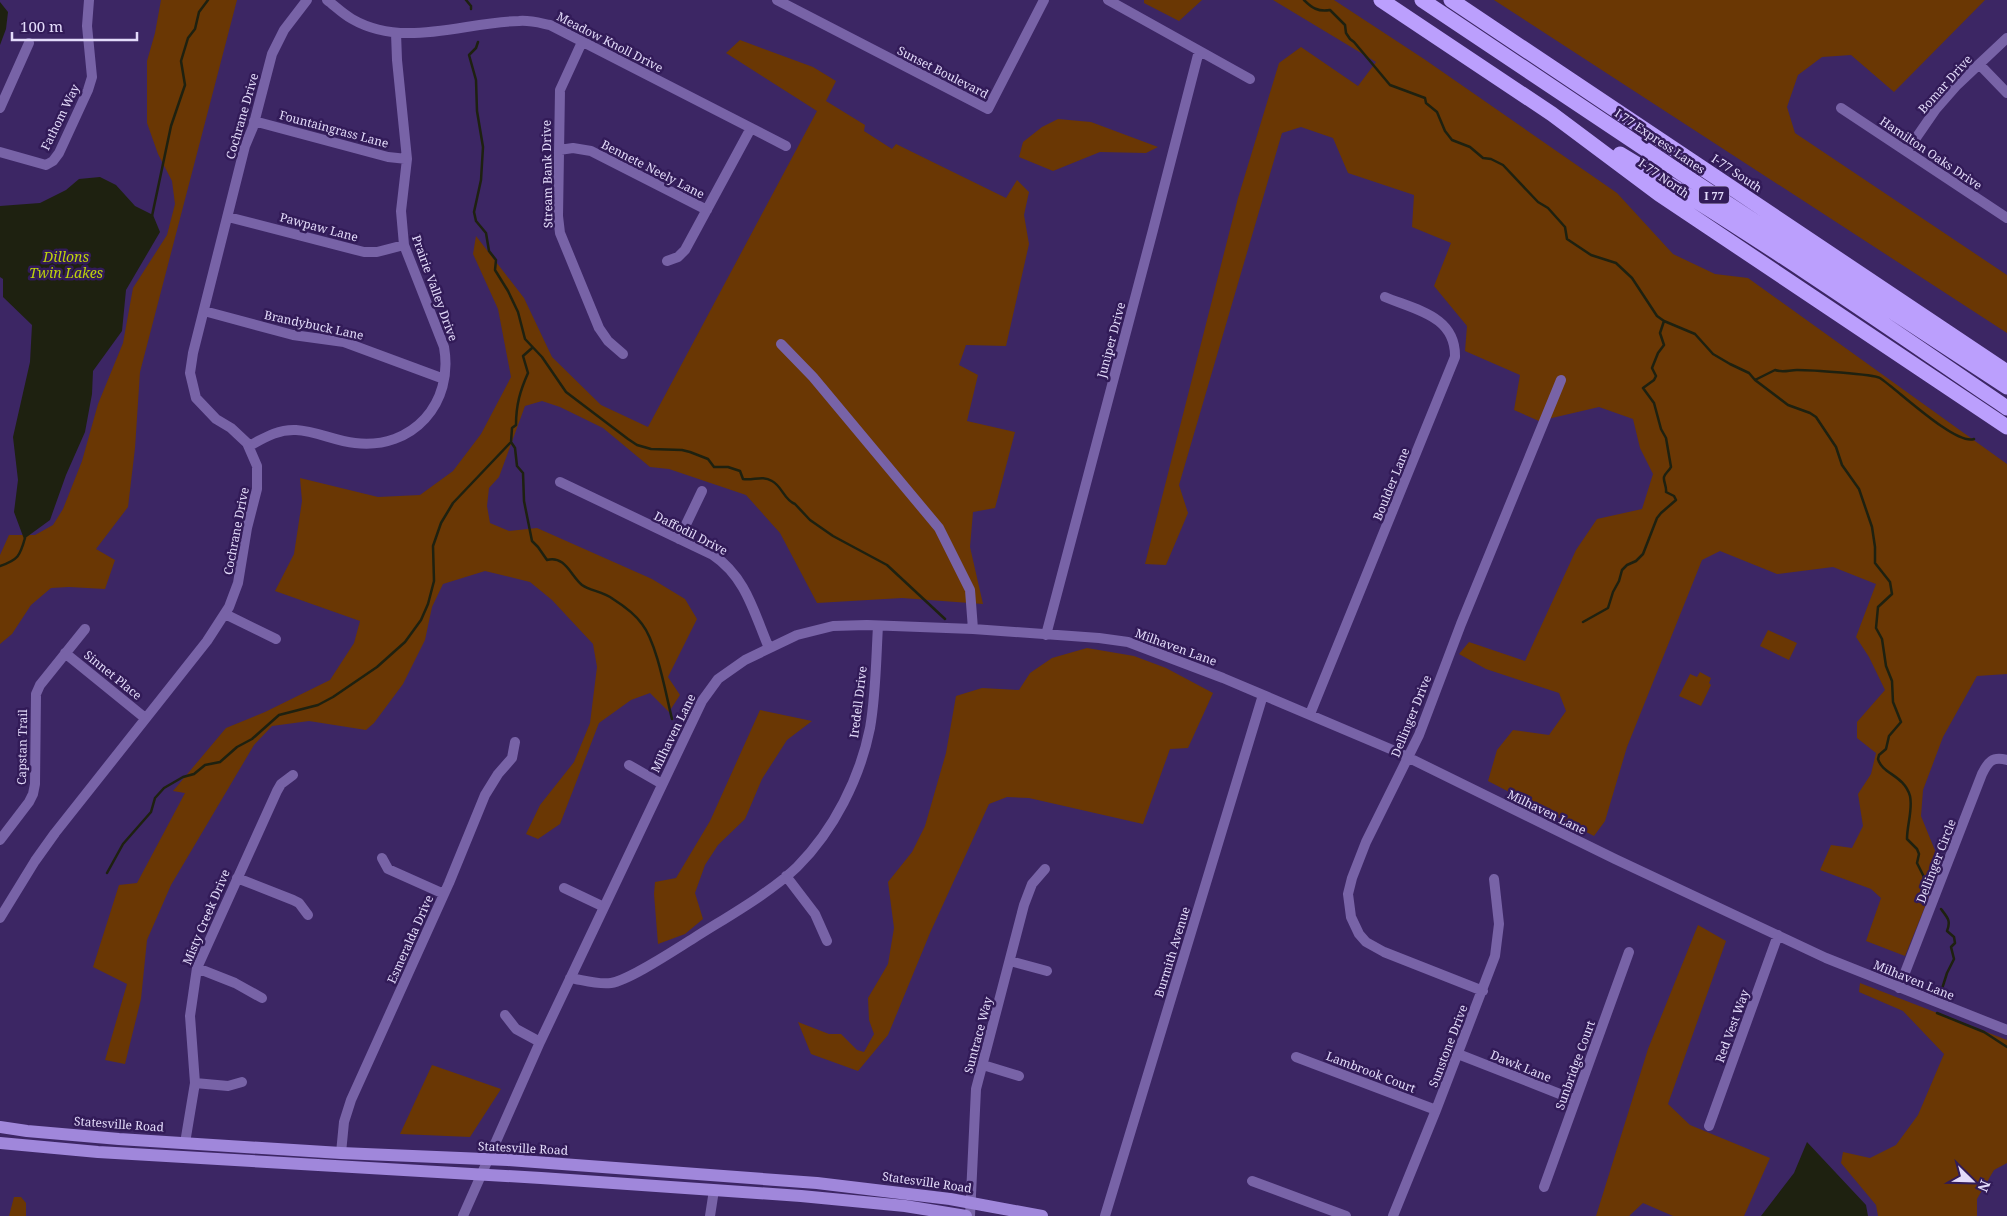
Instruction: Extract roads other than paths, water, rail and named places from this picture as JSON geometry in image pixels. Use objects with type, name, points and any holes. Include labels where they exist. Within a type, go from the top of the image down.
[{"type":"highway","name":"I-77 North","points":[[1381,0],[1552,114],[1658,194],[2007,426]]},
{"type":"highway","name":"I 77 Express Lanes","points":[[1422,0],[1673,168],[2007,387]]},
{"type":"highway","name":"I-77 South","points":[[1451,0],[2007,372]]},
{"type":"highway","name":"I 77","points":[[1552,114],[1667,182],[2007,408]]},
{"type":"main road","name":"Statesville Road","points":[[0,1127],[26,1131],[185,1143],[487,1160],[816,1183],[872,1188],[971,1202],[1042,1216]]},
{"type":"main road","points":[[0,1143],[98,1152],[801,1196],[913,1212],[968,1216]]},
{"type":"street","name":"Fathom Way","points":[[0,152],[46,165],[53,161],[59,153],[88,90],[92,77],[88,26],[89,0]]},
{"type":"street","name":"Cochrane Drive","points":[[1,914],[55,833],[193,660],[225,614],[235,595],[247,528],[257,489],[257,466],[249,446],[231,428],[204,409],[196,398],[190,373],[193,353],[245,146],[254,121],[272,54],[284,30],[307,0]]},
{"type":"street","name":"Meadow Knoll Drive","points":[[327,0],[352,19],[378,29],[396,33],[416,33],[519,21],[550,25],[786,146]]},
{"type":"street","name":"Sunset Boulevard","points":[[777,0],[988,109],[1044,0]]},
{"type":"street","points":[[1108,0],[1250,79]]},
{"type":"street","name":"Prairie Valley Drive","points":[[249,446],[282,430],[314,433],[355,443],[369,444],[399,438],[413,430],[430,414],[441,394],[447,362],[444,348],[404,245],[401,211],[407,159],[396,33]]},
{"type":"street","name":"Bomar Drive","points":[[1906,151],[1936,109],[2007,38]]},
{"type":"street","name":"Stream Bank Drive","points":[[582,42],[560,90],[558,150],[558,216],[560,233],[599,328],[608,341],[623,354]]},
{"type":"street","points":[[0,108],[29,44]]},
{"type":"street","name":"Juniper Drive","points":[[1046,635],[1153,230],[1198,51]]},
{"type":"street","points":[[1979,64],[2007,93]]},
{"type":"street","name":"Hamilton Oaks Drive","points":[[1841,108],[2007,218]]},
{"type":"street","name":"Fountaingrass Lane","points":[[254,121],[388,157],[407,159]]},
{"type":"street","points":[[667,261],[678,257],[685,250],[751,128]]},
{"type":"street","name":"Bennete Neely Lane","points":[[558,150],[573,148],[591,151],[707,210]]},
{"type":"street","name":"Pawpaw Lane","points":[[228,216],[364,252],[377,252],[404,245]]},
{"type":"street","name":"Boulder Lane","points":[[1310,714],[1455,357],[1455,349],[1450,333],[1440,321],[1385,297]]},
{"type":"street","name":"Brandybuck Lane","points":[[204,311],[293,335],[344,342],[444,379]]},
{"type":"street","points":[[781,344],[813,377],[939,528],[970,590],[973,629]]},
{"type":"street","name":"Dellinger Drive","points":[[1482,991],[1374,948],[1359,934],[1351,917],[1348,894],[1352,878],[1376,822],[1419,735],[1461,624],[1561,380]]},
{"type":"street","name":"Daffodil Drive","points":[[560,482],[713,555],[723,562],[737,575],[769,648]]},
{"type":"street","points":[[680,539],[702,492]]},
{"type":"street","points":[[225,614],[276,639]]},
{"type":"street","name":"Milhaven Lane","points":[[463,1216],[540,1042],[692,720],[710,688],[723,675],[769,648],[815,630],[847,625],[973,629],[1099,638],[1128,642],[1160,653],[1310,714],[1408,758],[1614,859],[1826,958],[2007,1030]]},
{"type":"street","name":"Iredell Drive","points":[[570,978],[604,983],[620,981],[712,926],[786,876],[805,858],[838,811],[856,774],[870,727],[874,700],[878,626]]},
{"type":"street","name":"Capstan Trail","points":[[0,840],[33,794],[36,784],[36,694],[40,684],[85,629]]},
{"type":"street","name":"Sinnet Place","points":[[65,653],[146,718]]},
{"type":"street","name":"Burmith Avenue","points":[[1105,1216],[1263,695]]},
{"type":"street","name":"Esmeralda Drive","points":[[341,1153],[344,1122],[351,1100],[444,894],[485,795],[498,774],[512,758],[516,742]]},
{"type":"street","name":"Dellinger Circle","points":[[1899,988],[1982,774],[1991,760],[1995,758],[2007,760]]},
{"type":"street","points":[[629,765],[662,784]]},
{"type":"street","name":"Misty Creek Drive","points":[[185,1143],[195,1083],[190,1016],[197,968],[280,784],[293,775]]},
{"type":"street","points":[[382,858],[388,869],[444,894]]},
{"type":"street","name":"Suntrace Way","points":[[968,1216],[971,1202],[975,1098],[1032,884],[1045,869]]},
{"type":"street","points":[[786,876],[815,914],[827,940]]},
{"type":"street","points":[[237,878],[299,903],[308,915]]},
{"type":"street","name":"Sunstone Drive","points":[[1393,1216],[1495,956],[1498,939],[1499,907],[1494,879]]},
{"type":"street","points":[[564,888],[604,906]]},
{"type":"street","name":"Red Vest Way","points":[[1709,1126],[1778,935]]},
{"type":"street","name":"Sunbridge Court","points":[[1544,1187],[1629,952]]},
{"type":"street","points":[[1010,961],[1047,971]]},
{"type":"street","points":[[197,968],[235,983],[262,998]]},
{"type":"street","points":[[505,1015],[516,1029],[540,1042]]},
{"type":"street","name":"Dawk Lane","points":[[1458,1054],[1575,1100]]},
{"type":"street","name":"Lambrook Court","points":[[1296,1057],[1436,1110]]},
{"type":"street","points":[[983,1065],[1019,1076]]},
{"type":"street","points":[[195,1083],[228,1086],[242,1082]]},
{"type":"street","points":[[1252,1181],[1346,1216]]},
{"type":"street","points":[[710,1216],[714,1190]]},
{"type":"water","points":[[0,2],[8,12],[6,29],[0,45]]},
{"type":"water","name":"Dillons Twin Lakes","points":[[100,177],[116,185],[135,206],[153,215],[160,232],[126,290],[122,331],[93,371],[92,394],[85,432],[66,475],[50,520],[24,539],[14,512],[18,480],[13,437],[30,362],[32,325],[3,297],[3,279],[0,277],[0,206],[40,203],[66,190],[79,179]]},
{"type":"water","points":[[1807,1142],[1866,1205],[1868,1216],[1761,1216],[1794,1173]]},
{"type":"waterway","points":[[152,216],[171,126],[185,85],[181,61],[188,38],[195,29],[199,12],[208,0]]},
{"type":"waterway","points":[[466,0],[471,9]]},
{"type":"waterway","points":[[1304,0],[1316,9],[1330,10],[1345,25],[1346,33],[1350,39],[1390,85],[1425,98],[1426,103],[1437,112],[1445,131],[1452,140],[1470,147],[1483,158],[1491,159],[1503,165],[1565,227],[1567,239],[1591,255],[1616,263],[1632,278],[1657,316],[1664,321],[1695,334],[1713,354],[1749,373],[1755,380],[1788,405],[1816,417],[1836,447],[1842,465],[1859,489],[1872,527],[1875,563],[1890,582],[1892,594],[1878,607],[1876,628],[1882,639],[1886,666],[1892,681],[1893,702],[1901,722],[1889,736],[1886,749],[1879,755],[1878,759],[1884,768],[1903,783],[1910,796],[1911,806],[1907,839],[1917,849],[1919,854],[1917,863],[1927,883]]},
{"type":"waterway","points":[[478,42],[476,48],[469,55],[476,80],[477,111],[483,147],[481,180],[474,212],[476,221],[486,233],[489,251],[496,260],[495,270],[518,312],[525,339],[542,357],[566,392],[637,445],[651,449],[690,452],[708,459],[714,467],[728,467],[740,471],[743,479],[765,478],[772,481],[810,520],[833,536],[887,565],[945,619]]},
{"type":"waterway","points":[[1583,622],[1608,608],[1622,570],[1643,554],[1657,518],[1676,500],[1674,496],[1666,492],[1664,480],[1671,467],[1666,438],[1661,429],[1654,403],[1643,388],[1654,380],[1656,376],[1652,368],[1658,353],[1664,345],[1660,333],[1664,321]]},
{"type":"waterway","points":[[532,348],[523,356],[528,373],[519,398],[516,425],[512,428],[511,442],[515,448],[517,466],[523,473],[524,501],[532,541],[547,560],[553,559],[563,563],[582,585],[609,596],[629,610],[639,620],[657,656],[672,719]]},
{"type":"waterway","points":[[1755,380],[1775,370],[1827,371],[1880,378],[1941,426],[1966,439],[1974,439]]},
{"type":"waterway","points":[[107,873],[123,844],[151,812],[155,798],[164,788],[183,777],[194,774],[205,765],[220,762],[237,747],[252,739],[279,715],[318,705],[333,697],[377,667],[405,642],[421,620],[428,604],[434,581],[433,546],[441,523],[453,503],[511,442]]},
{"type":"waterway","points":[[0,566],[15,559],[22,549],[25,538]]},
{"type":"waterway","points":[[1941,909],[1948,920],[1947,931],[1954,937],[1955,943],[1951,947],[1954,959],[1941,992]]},
{"type":"waterway","points":[[1937,1013],[1984,1032],[2007,1047]]}]
